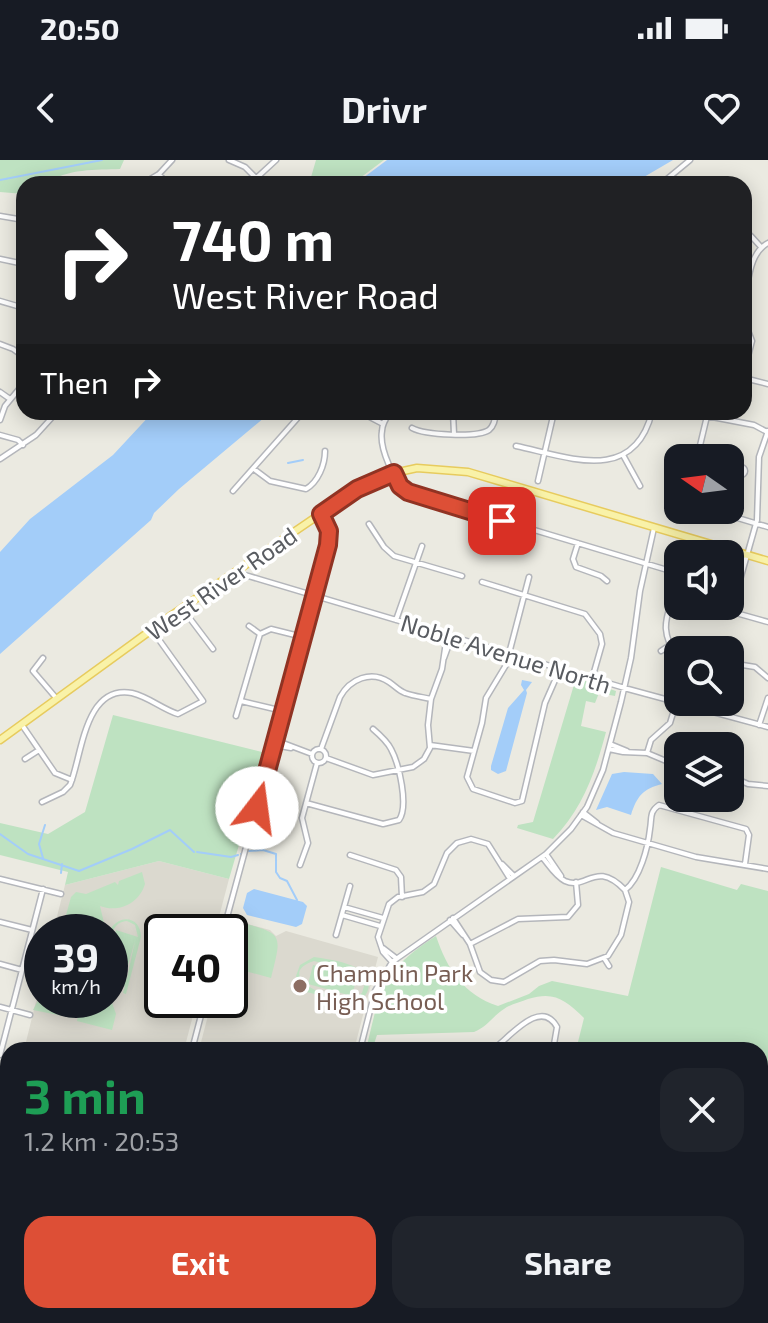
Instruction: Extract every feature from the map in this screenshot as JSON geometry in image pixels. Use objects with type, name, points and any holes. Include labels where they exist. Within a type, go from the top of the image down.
[{"type":"main road","name":"West River Road","points":[[0,740],[182,608],[357,489],[394,473],[423,467],[459,470],[768,561]]},
{"type":"street","points":[[156,176],[172,160]]},
{"type":"street","points":[[229,160],[245,167],[254,176]]},
{"type":"street","points":[[258,176],[276,160]]},
{"type":"street","points":[[671,176],[690,160]]},
{"type":"street","points":[[752,237],[761,247]]},
{"type":"street","points":[[752,266],[761,247],[768,243]]},
{"type":"street","points":[[0,392],[10,399]]},
{"type":"street","points":[[0,420],[16,392]]},
{"type":"street","points":[[0,459],[36,435],[50,420]]},
{"type":"street","points":[[233,491],[296,420]]},
{"type":"street","points":[[375,420],[383,424]]},
{"type":"street","points":[[385,420],[382,440],[394,473],[403,489],[412,494],[674,572],[675,582],[665,621],[668,636]]},
{"type":"street","points":[[453,420],[454,434]]},
{"type":"street","points":[[412,428],[428,434],[488,431],[494,420]]},
{"type":"street","points":[[538,481],[552,420]]},
{"type":"street","points":[[516,446],[593,461],[608,461],[635,446],[649,420]]},
{"type":"street","points":[[700,444],[706,420]]},
{"type":"street","points":[[733,420],[768,431],[760,449],[756,523],[732,608],[736,613],[768,622]]},
{"type":"street","points":[[0,435],[18,440],[23,445]]},
{"type":"street","points":[[254,469],[270,481],[306,489],[319,474],[325,461],[325,451]]},
{"type":"street","points":[[623,455],[640,486]]},
{"type":"street","points":[[745,471],[759,471]]},
{"type":"street","points":[[228,914],[329,538],[328,527],[321,514]]},
{"type":"street","points":[[744,520],[768,527]]},
{"type":"street","points":[[369,524],[387,551],[394,556],[462,576]]},
{"type":"street","points":[[362,1042],[375,991],[394,960],[544,855],[582,814],[598,782],[624,688],[654,528]]},
{"type":"street","points":[[578,543],[573,559],[576,567],[607,581]]},
{"type":"street","points":[[396,620],[422,546]]},
{"type":"street","name":"Noble Avenue North","points":[[245,575],[592,679],[664,697]]},
{"type":"street","points":[[529,577],[510,654],[486,698],[467,777],[470,786],[511,802],[522,801],[545,703],[560,669]]},
{"type":"street","points":[[482,582],[585,614],[600,634],[602,644],[592,679]]},
{"type":"street","points":[[182,608],[213,649]]},
{"type":"street","points":[[249,626],[260,634]]},
{"type":"street","points":[[236,716],[260,634],[271,629],[303,637]]},
{"type":"street","points":[[42,802],[67,789],[89,721],[97,707],[108,699],[130,693],[178,714],[203,701],[152,630]]},
{"type":"street","points":[[326,758],[367,774],[397,771],[420,763],[430,745],[428,725],[431,699],[450,636]]},
{"type":"street","points":[[43,658],[33,669],[57,699]]},
{"type":"street","points":[[744,665],[755,667],[768,678]]},
{"type":"street","points":[[312,754],[321,749],[340,697],[355,680],[377,677],[405,693],[431,699]]},
{"type":"street","points":[[759,725],[768,698]]},
{"type":"street","points":[[241,701],[283,711]]},
{"type":"street","points":[[647,753],[651,740],[670,723],[672,716]]},
{"type":"street","name":"Noble Avenue North","points":[[729,716],[768,727]]},
{"type":"street","points":[[21,725],[55,773],[72,780]]},
{"type":"street","points":[[306,803],[379,823],[391,824],[403,815],[405,805],[391,749],[373,729]]},
{"type":"street","points":[[274,742],[312,754],[317,763],[301,821],[308,847],[300,865]]},
{"type":"street","points":[[430,745],[474,751]]},
{"type":"street","points":[[609,746],[647,753],[664,760]]},
{"type":"street","points":[[321,749],[326,758]]},
{"type":"street","points":[[25,759],[39,750]]},
{"type":"street","points":[[317,763],[326,758]]},
{"type":"street","points":[[744,782],[768,786]]},
{"type":"street","points":[[625,890],[635,882],[647,842],[652,810],[659,805],[746,829],[749,835],[745,864]]},
{"type":"street","points":[[582,814],[613,833],[709,860],[767,869]]},
{"type":"street","points":[[394,960],[378,937],[389,904],[423,892],[434,884],[447,853],[464,840],[488,844],[512,878]]},
{"type":"street","points":[[350,855],[396,870],[401,877],[402,897]]},
{"type":"street","points":[[452,919],[480,972],[491,980],[501,982],[513,979],[540,961],[583,965],[604,958],[613,951],[621,935],[629,902],[625,890],[607,876],[590,875],[576,882],[562,878],[544,855]]},
{"type":"street","points":[[0,879],[61,894]]},
{"type":"street","points":[[470,948],[518,919],[568,917],[578,905],[576,882]]},
{"type":"street","points":[[336,935],[350,886]]},
{"type":"street","points":[[36,914],[43,889]]},
{"type":"street","points":[[344,907],[383,918]]},
{"type":"street","points":[[342,915],[380,926]]},
{"type":"street","points":[[0,922],[24,928]]},
{"type":"street","points":[[604,958],[609,966]]},
{"type":"street","points":[[3,1042],[24,962]]},
{"type":"street","points":[[0,964],[22,970]]},
{"type":"street","points":[[0,1007],[24,1013]]},
{"type":"street","points":[[505,1042],[522,1023],[547,1017],[554,1020],[557,1027],[554,1042]]},
{"type":"street","points":[[194,1042],[200,1018]]},
{"type":"shaded area","points":[[159,861],[229,879],[220,914],[144,914],[144,1018],[192,1018],[186,1042],[26,1042],[32,1018],[128,1018],[128,914],[58,914],[65,885]]},
{"type":"shaded area","name":"Champlin Park High School","points":[[248,924],[270,930],[276,936],[286,931],[378,957],[356,1042],[201,1042],[207,1018],[248,1018]]},
{"type":"green space","points":[[0,160],[124,160],[120,169],[82,171],[61,176],[16,176],[16,193],[0,192]]},
{"type":"green space","points":[[316,160],[384,160],[363,176],[311,176]]},
{"type":"green space","points":[[576,678],[616,691],[615,696],[599,693],[595,703],[586,701],[581,726],[606,732],[587,789],[553,839],[517,828],[518,825],[533,822]]},
{"type":"green space","points":[[113,715],[266,753],[229,879],[159,861],[65,885],[68,872],[0,855],[0,823],[48,834],[85,812]]},
{"type":"green space","points":[[661,867],[737,890],[741,884],[768,891],[768,1042],[578,1042],[584,1018],[565,1002],[545,996],[510,1006],[474,1032],[377,1035],[375,1042],[368,1042],[380,997],[393,972],[436,936],[458,979],[476,995],[498,1006],[552,981],[628,996]]},
{"type":"green space","points":[[142,872],[145,884],[138,897],[127,905],[114,908],[100,906],[102,914],[66,914],[71,897],[76,892],[86,894],[115,882],[118,885],[119,881]]},
{"type":"green space","points":[[128,920],[138,925],[141,937],[128,986],[135,941],[128,965],[128,934],[138,937],[135,925]]},
{"type":"green space","points":[[248,925],[272,933],[276,938],[277,952],[271,978],[248,972]]},
{"type":"green space","points":[[314,957],[350,965],[365,974],[368,990],[358,1005],[295,989],[299,986],[296,976],[300,965]],"holes":[[[314,961],[359,973],[365,983],[362,993],[352,997],[340,997],[313,989],[299,975],[302,967]]]},
{"type":"green space","points":[[313,965],[357,976],[352,996],[308,984]]},
{"type":"green space","points":[[78,1018],[115,1018],[112,1030],[77,1021]]},
{"type":"water","points":[[387,160],[673,160],[646,176],[366,176]]},
{"type":"water","points":[[146,420],[261,420],[179,489],[154,513],[151,520],[0,654],[0,552],[30,519],[113,455]]},
{"type":"water","points":[[522,680],[532,682],[526,690],[506,771],[498,774],[491,770],[491,766],[508,708],[524,690]]},
{"type":"water","points":[[612,774],[653,774],[662,784],[642,794],[631,815],[607,807],[596,810]]},
{"type":"water","points":[[254,889],[303,902],[307,906],[302,924],[296,927],[248,915],[243,908],[247,893]]},
{"type":"waterway","points":[[20,176],[102,160]]},
{"type":"waterway","points":[[0,180],[16,177]]},
{"type":"waterway","points":[[288,463],[303,460]]},
{"type":"waterway","points":[[43,858],[39,844],[45,825]]},
{"type":"waterway","points":[[0,834],[28,854],[79,871],[170,830],[194,852]]},
{"type":"waterway","points":[[249,851],[263,850],[276,854],[276,872],[287,881],[297,900]]},
{"type":"waterway","points":[[197,852],[231,857],[238,855]]},
{"type":"waterway","points":[[61,873],[62,864]]},
{"type":"place","name":"Champlin Park High School","points":[[300,986]]},
{"type":"route","points":[[257,808],[328,545],[329,531],[321,514],[357,489],[394,473],[400,486],[408,492],[502,521]]}]
